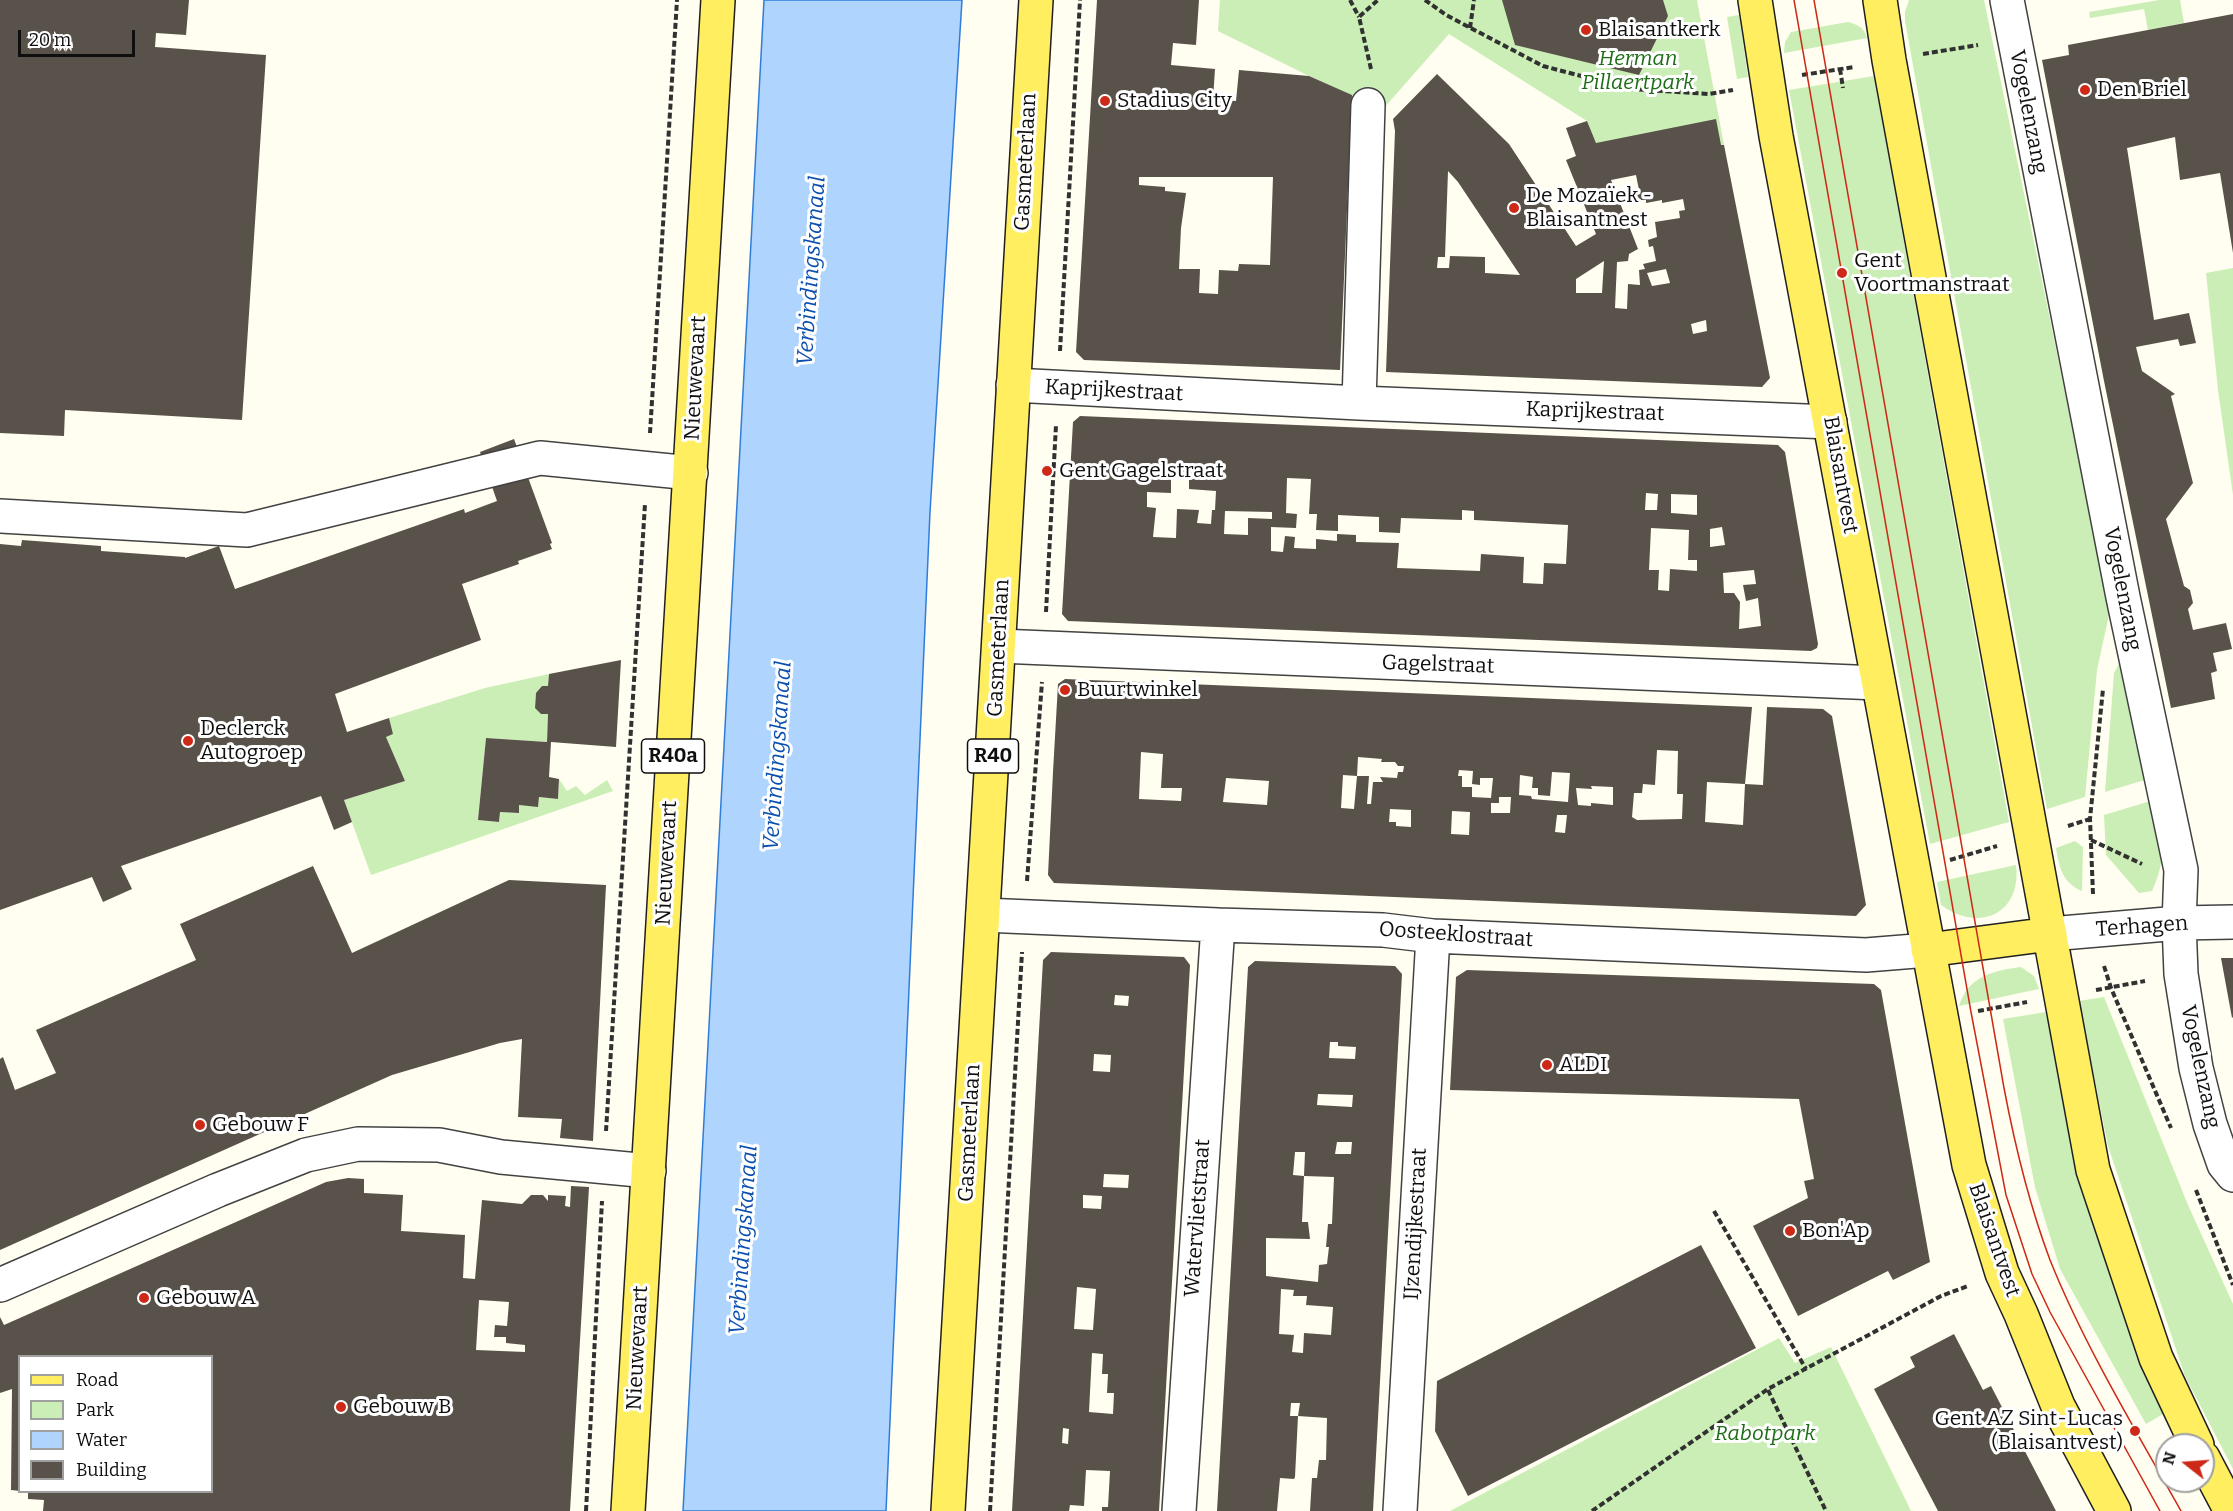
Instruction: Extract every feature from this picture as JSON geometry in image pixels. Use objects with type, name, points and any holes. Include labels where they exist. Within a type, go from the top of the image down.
[{"type":"main road","name":"Nieuwevaart","points":[[628,1511],[718,0]]},
{"type":"main road","name":"Gasmeterlaan","points":[[948,1511],[1036,0]]},
{"type":"main road","name":"Blaisantvest","points":[[1755,0],[1767,82],[1969,1165],[2002,1273],[2058,1406],[2114,1511]]},
{"type":"main road","points":[[1880,0],[1889,60],[2093,1170],[2156,1358],[2191,1433]]},
{"type":"main road","points":[[1928,951],[2050,934]]},
{"type":"main road","points":[[2215,1481],[2231,1511]]},
{"type":"street","name":"Vogelenzang","points":[[2007,0],[2123,597],[2181,870],[2179,923],[2181,974],[2196,1068],[2212,1130],[2224,1164],[2233,1175]]},
{"type":"street","points":[[1359,403],[1368,105]]},
{"type":"street","name":"Kaprijkestraat","points":[[1012,385],[1359,403],[1830,422]]},
{"type":"street","points":[[0,516],[247,530],[540,458],[691,473]]},
{"type":"street","name":"Gagelstraat","points":[[999,646],[1878,683]]},
{"type":"street","name":"Oosteeklostraat","points":[[983,915],[1383,930],[1433,936],[1866,956],[1928,951]]},
{"type":"street","name":"Terhagen","points":[[2050,934],[2179,923],[2233,922]]},
{"type":"street","name":"Watervlietstraat","points":[[1179,1511],[1218,925]]},
{"type":"street","name":"IJzendijkestraat","points":[[1400,1511],[1433,936]]},
{"type":"street","points":[[0,1285],[218,1190],[306,1155],[358,1144],[439,1145],[501,1157],[604,1165],[648,1171]]},
{"type":"path","points":[[586,1511],[604,1165],[677,0]]},
{"type":"path","points":[[990,1511],[1024,917],[1044,649],[1080,0]]},
{"type":"path","points":[[1350,0],[1359,17],[1373,80],[1368,105]]},
{"type":"path","points":[[1359,17],[1378,0]]},
{"type":"path","points":[[1425,0],[1446,15],[1543,66],[1631,89],[1710,94],[1767,82]]},
{"type":"path","points":[[1470,28],[1474,0]]},
{"type":"path","points":[[1840,69],[1843,88]]},
{"type":"path","points":[[2091,840],[2142,863],[2148,873]]},
{"type":"path","points":[[1714,1211],[1806,1369]]},
{"type":"path","points":[[2215,1240],[2233,1285]]},
{"type":"path","points":[[1592,1511],[1768,1389],[1941,1296]]},
{"type":"path","points":[[1768,1389],[1826,1511]]},
{"type":"green space","name":"Herman Pillaertpark","points":[[1220,0],[1697,0],[1724,145],[1606,168],[1587,121],[1449,34],[1383,109],[1218,31]]},
{"type":"green space","points":[[1909,0],[1984,0],[2110,610],[2097,670],[2085,797],[2047,809],[1905,21]]},
{"type":"green space","points":[[2159,0],[2180,0],[2184,23],[2148,30],[2144,9],[2090,18],[2089,12]]},
{"type":"green space","points":[[1739,15],[1748,77],[1737,79],[1727,17]]},
{"type":"green space","points":[[1848,22],[1860,27],[1867,38],[1784,53],[1785,42],[1791,32]]},
{"type":"green space","points":[[1874,76],[2009,822],[1930,844],[1789,90]]},
{"type":"green space","points":[[2233,268],[2233,495],[2218,390],[2206,273]]},
{"type":"green space","points":[[2124,654],[2151,778],[2105,792],[2114,673]]},
{"type":"green space","points":[[549,674],[548,686],[542,686],[536,693],[535,708],[541,714],[548,714],[547,742],[486,738],[478,820],[499,822],[500,812],[519,813],[519,805],[538,806],[539,797],[558,799],[559,779],[567,791],[576,786],[585,795],[607,780],[613,791],[371,875],[344,800],[405,781],[386,737],[393,734],[389,718],[485,688]]},
{"type":"green space","points":[[2154,800],[2161,836],[2162,856],[2152,891],[2139,893],[2106,855],[2104,815]]},
{"type":"green space","points":[[2075,841],[2083,847],[2082,891],[2066,879],[2056,848]]},
{"type":"green space","points":[[2016,865],[2016,882],[2012,896],[2005,907],[1995,914],[1983,918],[1970,917],[1955,913],[1941,905],[1937,882]]},
{"type":"green space","points":[[2021,967],[2034,976],[2039,989],[1959,1006],[1963,996],[1975,982],[1991,973]]},
{"type":"green space","points":[[2104,997],[2188,1205],[2233,1304],[2233,1469],[2185,1376],[2108,1146],[2079,1001]]},
{"type":"green space","points":[[2046,1012],[2076,1175],[2140,1364],[2163,1414],[2146,1424],[2060,1269],[2035,1187],[2003,1019]]},
{"type":"green space","name":"Rabotpark","points":[[1779,1338],[1795,1363],[1831,1347],[1911,1511],[1450,1511]]},
{"type":"water","name":"Verbindingskanaal","points":[[764,0],[962,0],[930,512],[886,1511],[683,1511]]},
{"type":"building","points":[[0,0],[189,0],[186,35],[156,33],[155,47],[266,55],[242,420],[65,410],[64,436],[0,433]]},
{"type":"building","points":[[1097,0],[1199,0],[1196,45],[1173,43],[1171,65],[1215,69],[1213,99],[1236,101],[1239,70],[1309,76],[1352,95],[1340,370],[1084,360],[1076,352]],"holes":[[[1139,177],[1273,177],[1270,265],[1239,264],[1238,271],[1219,270],[1218,294],[1199,293],[1200,269],[1179,269],[1186,193],[1165,191],[1165,187],[1139,185]]]},
{"type":"building","name":"Blaisantkerk","points":[[1502,0],[1663,0],[1668,16],[1639,75],[1515,45]]},
{"type":"building","points":[[2233,14],[2233,253],[2220,173],[2180,180],[2175,137],[2127,148],[2154,320],[2189,313],[2196,343],[2180,346],[2178,339],[2136,347],[2142,371],[2175,394],[2171,396],[2193,483],[2166,519],[2184,586],[2190,590],[2193,603],[2188,609],[2193,630],[2226,623],[2232,649],[2213,653],[2217,671],[2211,673],[2215,699],[2171,708],[2104,381],[2042,60],[2069,55],[2068,45]]},
{"type":"building","points":[[1437,74],[1509,144],[1576,246],[1596,234],[1566,160],[1576,156],[1566,128],[1587,121],[1596,143],[1716,119],[1721,145],[1724,145],[1770,378],[1762,387],[1386,372],[1395,131],[1393,119]],"holes":[[[1448,171],[1458,182],[1520,275],[1485,273],[1485,257],[1450,256],[1449,268],[1437,268],[1438,257],[1445,257]],[[1636,175],[1639,190],[1627,193],[1628,200],[1646,200],[1646,203],[1662,200],[1662,203],[1683,199],[1685,210],[1679,211],[1680,218],[1655,222],[1657,237],[1648,240],[1649,247],[1653,246],[1656,261],[1643,264],[1645,269],[1639,270],[1640,285],[1628,284],[1627,309],[1615,308],[1617,262],[1628,261],[1629,254],[1638,249],[1611,180]],[[1604,261],[1602,293],[1576,293],[1576,279]],[[1666,269],[1670,283],[1652,286],[1647,273]],[[1706,320],[1707,331],[1693,334],[1691,324]]]},
{"type":"building","points":[[1080,416],[1778,445],[1785,452],[1817,648],[1811,651],[1068,621],[1062,614],[1073,422]],"holes":[[[1171,473],[1189,473],[1189,489],[1216,491],[1215,510],[1212,510],[1211,524],[1197,523],[1199,510],[1177,509],[1176,538],[1153,537],[1156,508],[1147,507],[1147,492],[1171,493]],[[1287,478],[1311,479],[1309,514],[1317,514],[1316,530],[1338,531],[1338,515],[1379,517],[1379,532],[1400,533],[1401,518],[1462,520],[1462,510],[1474,511],[1474,520],[1568,525],[1566,564],[1544,563],[1543,584],[1523,583],[1524,557],[1481,554],[1480,571],[1397,568],[1399,543],[1356,542],[1356,535],[1337,534],[1337,541],[1316,539],[1316,549],[1294,548],[1295,537],[1285,536],[1283,552],[1271,551],[1271,527],[1296,528],[1297,514],[1286,513]],[[1646,493],[1658,494],[1657,510],[1645,510]],[[1671,494],[1697,495],[1697,515],[1671,513]],[[1225,511],[1272,512],[1272,519],[1248,518],[1248,535],[1224,534]],[[1722,527],[1725,545],[1710,547],[1710,529]],[[1651,528],[1689,530],[1688,560],[1697,560],[1697,571],[1670,569],[1669,591],[1658,590],[1659,570],[1649,570]],[[1754,570],[1756,584],[1743,585],[1746,601],[1758,598],[1761,626],[1739,629],[1740,602],[1734,593],[1724,593],[1723,573]]]},
{"type":"building","points":[[514,439],[552,543],[550,544],[552,549],[518,561],[519,564],[462,584],[481,640],[335,694],[347,732],[389,718],[393,734],[386,737],[405,781],[344,800],[352,822],[334,830],[321,796],[121,866],[132,889],[103,902],[92,877],[0,910],[0,544],[21,546],[22,540],[101,546],[101,551],[185,558],[219,546],[235,589],[464,509],[465,513],[497,501],[480,452]]},
{"type":"building","points":[[621,660],[616,747],[551,742],[549,777],[559,779],[558,799],[539,797],[538,807],[519,805],[519,813],[500,812],[499,822],[478,820],[486,738],[547,742],[548,714],[541,714],[535,708],[536,693],[542,686],[548,686],[549,674]]},
{"type":"building","points":[[1065,679],[1752,707],[1745,784],[1763,785],[1767,707],[1823,709],[1832,716],[1866,905],[1856,916],[1054,883],[1048,875],[1058,684]],"holes":[[[1657,750],[1678,751],[1677,794],[1683,794],[1682,819],[1637,820],[1632,817],[1634,793],[1642,793],[1643,784],[1655,785]],[[1141,752],[1163,754],[1161,788],[1182,788],[1181,801],[1139,799]],[[1358,757],[1382,759],[1381,762],[1395,762],[1398,766],[1404,766],[1403,772],[1398,772],[1397,778],[1380,777],[1383,782],[1373,782],[1371,804],[1367,804],[1369,776],[1357,776]],[[1459,770],[1473,771],[1472,784],[1480,785],[1480,778],[1493,778],[1491,798],[1472,797],[1472,787],[1462,787],[1462,776],[1458,776]],[[1552,772],[1570,773],[1568,802],[1532,799],[1531,796],[1519,795],[1520,775],[1533,777],[1532,788],[1538,788],[1538,795],[1550,796]],[[1343,775],[1357,776],[1354,809],[1341,808]],[[1226,778],[1269,781],[1267,805],[1223,802]],[[1707,782],[1745,784],[1743,825],[1705,822]],[[1613,787],[1613,805],[1591,803],[1591,806],[1578,805],[1576,788]],[[1499,797],[1511,797],[1510,813],[1491,813],[1491,803],[1499,803]],[[1390,809],[1411,810],[1411,827],[1396,826],[1396,822],[1389,822]],[[1452,811],[1470,812],[1469,835],[1451,834]],[[1557,815],[1567,815],[1565,833],[1555,832]]]},
{"type":"building","points":[[313,866],[352,953],[509,880],[606,885],[593,1141],[560,1138],[562,1119],[518,1117],[522,1039],[500,1043],[392,1075],[0,1250],[0,1059],[3,1057],[15,1090],[56,1073],[36,1030],[196,960],[180,924]]},
{"type":"building","points":[[1051,952],[1184,957],[1190,965],[1159,1511],[1102,1511],[1102,1507],[1108,1507],[1110,1471],[1086,1470],[1084,1506],[1070,1505],[1069,1511],[1012,1511],[1043,960]],"holes":[[[1115,995],[1129,996],[1128,1006],[1114,1005]],[[1094,1054],[1111,1055],[1110,1072],[1093,1071]],[[1104,1174],[1129,1175],[1128,1188],[1103,1187]],[[1083,1195],[1102,1196],[1101,1209],[1083,1208]],[[1077,1287],[1096,1289],[1093,1330],[1074,1329]],[[1092,1353],[1103,1354],[1102,1374],[1108,1374],[1107,1393],[1114,1393],[1113,1414],[1089,1412]],[[1063,1428],[1069,1429],[1068,1444],[1062,1443]]]},
{"type":"building","points":[[2221,958],[2233,958],[2232,1018]]},
{"type":"building","points":[[1255,961],[1395,966],[1402,974],[1373,1511],[1310,1511],[1312,1478],[1317,1478],[1319,1460],[1326,1460],[1327,1418],[1298,1416],[1295,1477],[1294,1479],[1280,1478],[1277,1511],[1217,1511],[1248,967]],"holes":[[[1330,1042],[1338,1042],[1338,1046],[1356,1047],[1355,1059],[1329,1058]],[[1318,1094],[1353,1095],[1352,1107],[1317,1105]],[[1337,1142],[1352,1142],[1351,1154],[1335,1154]],[[1295,1152],[1305,1152],[1304,1176],[1293,1175]],[[1304,1176],[1334,1177],[1332,1224],[1328,1224],[1326,1247],[1329,1247],[1327,1264],[1319,1265],[1318,1282],[1266,1276],[1266,1238],[1310,1239],[1308,1222],[1302,1222]],[[1281,1289],[1294,1290],[1293,1296],[1307,1296],[1306,1305],[1333,1307],[1331,1335],[1304,1333],[1303,1353],[1292,1352],[1294,1335],[1279,1334]],[[1291,1403],[1300,1403],[1298,1416],[1290,1416]]]},
{"type":"building","points":[[1467,970],[1874,984],[1881,990],[1930,1262],[1893,1280],[1888,1271],[1798,1316],[1753,1226],[1808,1198],[1804,1181],[1814,1179],[1799,1099],[1450,1090],[1456,977]]},
{"type":"building","points":[[348,1178],[364,1179],[364,1193],[403,1195],[401,1231],[465,1235],[463,1278],[475,1279],[482,1200],[522,1204],[531,1195],[543,1195],[548,1201],[548,1195],[566,1196],[565,1206],[570,1207],[571,1186],[589,1187],[570,1511],[43,1511],[44,1500],[28,1499],[28,1493],[213,1493],[213,1355],[18,1355],[18,1491],[11,1490],[12,1389],[0,1393],[0,1317],[4,1325],[326,1182]],"holes":[[[479,1300],[509,1302],[507,1326],[495,1325],[494,1337],[506,1337],[506,1343],[525,1345],[525,1352],[476,1350]]]},
{"type":"building","points":[[1701,1245],[1756,1348],[1468,1496],[1435,1431],[1437,1381]]},
{"type":"building","points":[[1954,1334],[1983,1390],[1991,1386],[2056,1511],[1938,1511],[1874,1389],[1915,1367],[1910,1357]]},
{"type":"tram line","points":[[1794,0],[1971,1012],[2006,1195],[2032,1274],[2050,1312],[2160,1511]]},
{"type":"tram line","points":[[1814,0],[2004,1088],[2018,1153],[2042,1239],[2064,1292],[2111,1387],[2181,1511]]},
{"type":"place","name":"Blaisantkerk","points":[[1586,30]]},
{"type":"place","name":"Den Briel","points":[[2085,90]]},
{"type":"place","name":"Stadius City","points":[[1105,101]]},
{"type":"place","name":"De Mozaïek - Blaisantnest","points":[[1514,208]]},
{"type":"place","name":"Gent Voortmanstraat","points":[[1842,273]]},
{"type":"place","name":"Gent Gagelstraat","points":[[1047,471]]},
{"type":"place","name":"Buurtwinkel","points":[[1065,690]]},
{"type":"place","name":"Declerck Autogroep","points":[[188,741]]},
{"type":"place","name":"ALDI","points":[[1547,1065]]},
{"type":"place","name":"Gebouw F","points":[[200,1125]]},
{"type":"place","name":"Bon'Ap","points":[[1790,1231]]},
{"type":"place","name":"Gebouw A","points":[[144,1298]]},
{"type":"place","name":"Gebouw B","points":[[341,1407]]},
{"type":"place","name":"Gent AZ Sint-Lucas (Blaisantvest)","points":[[2135,1431]]}]
